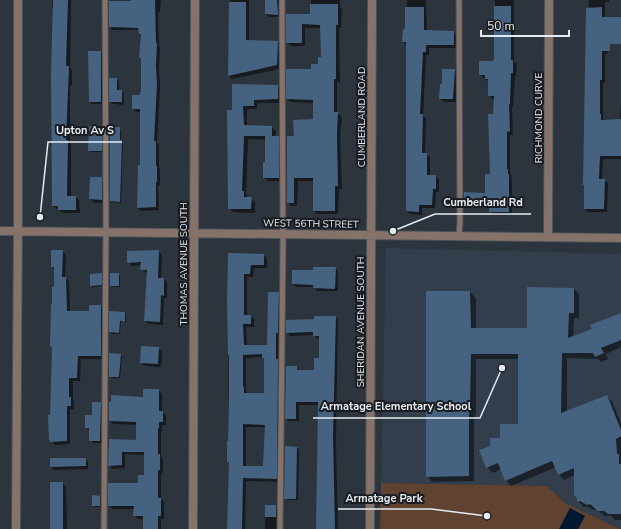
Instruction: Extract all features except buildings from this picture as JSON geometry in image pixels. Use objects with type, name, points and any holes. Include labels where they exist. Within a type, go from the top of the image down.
[{"type":"street","points":[[16,529],[18,0]]},
{"type":"street","name":"THOMAS AVENUE SOUTH","points":[[193,529],[195,0]]},
{"type":"street","name":"CUMBERLAND ROAD","points":[[372,0],[372,234]]},
{"type":"street","name":"RICHMOND CURVE","points":[[548,237],[549,0]]},
{"type":"street","name":"WEST 56TH STREET","points":[[0,231],[621,238]]},
{"type":"street","name":"SHERIDAN AVENUE SOUTH","points":[[370,529],[372,234]]},
{"type":"lane","points":[[104,529],[106,232],[105,0]]},
{"type":"lane","points":[[280,529],[283,233],[282,0]]},
{"type":"lane","points":[[459,0],[459,236]]},
{"type":"shaded area","points":[[386,248],[621,254],[621,529],[565,503],[547,486],[381,483]]},
{"type":"shaded area","points":[[381,483],[547,486],[565,503],[620,529],[380,529]]},
{"type":"water","points":[[570,508],[585,516],[578,529],[559,529]]},
{"type":"place","name":"Upton Av S","points":[[40,217]]},
{"type":"place","name":"Cumberland Rd","points":[[393,231]]},
{"type":"place","name":"Armatage Elementary School","points":[[502,368]]},
{"type":"place","name":"Armatage Park","points":[[487,516]]}]
